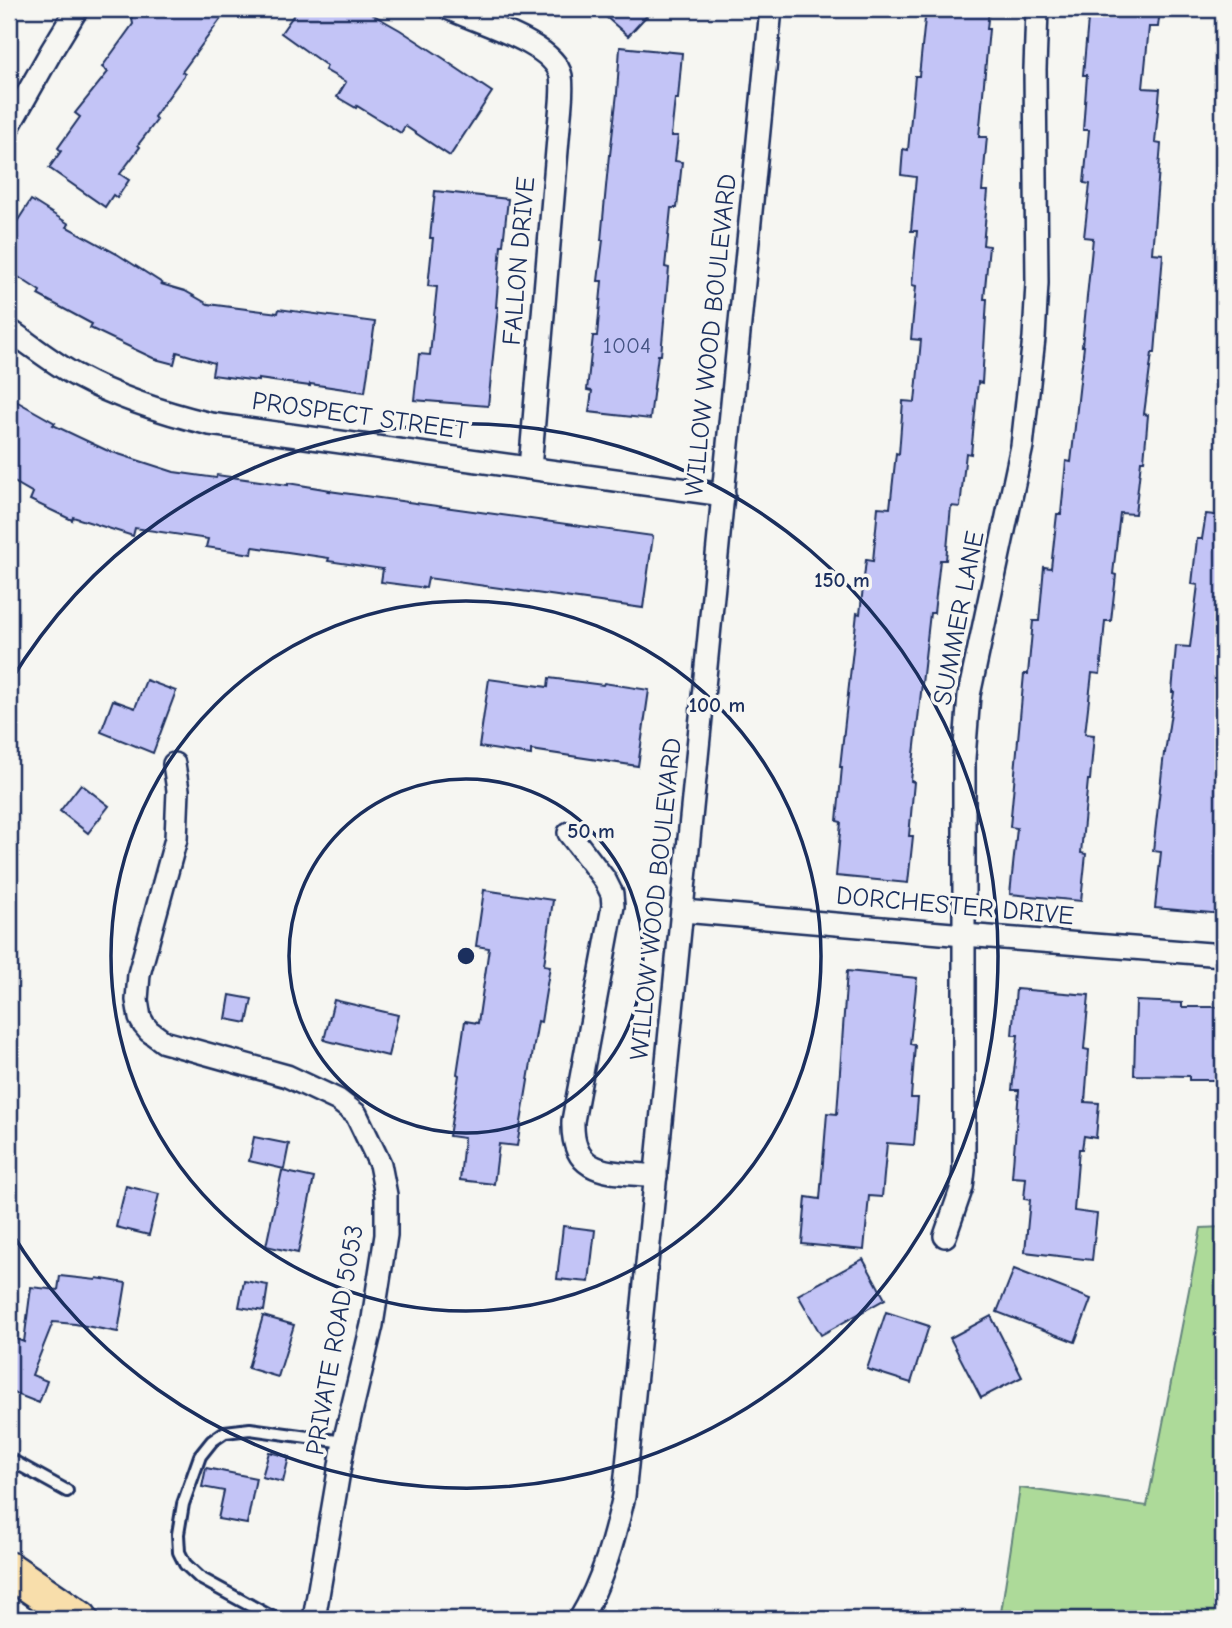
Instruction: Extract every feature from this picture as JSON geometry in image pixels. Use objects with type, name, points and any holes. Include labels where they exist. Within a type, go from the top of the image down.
[{"type":"main road","points":[[9,1570],[80,1619]]},
{"type":"street","points":[[9,126],[78,9]]},
{"type":"street","name":"FALLON DRIVE","points":[[450,9],[540,49],[553,61],[560,74],[561,90],[530,468]]},
{"type":"street","name":"WILLOW WOOD BOULEVARD","points":[[580,1619],[601,1577],[615,1538],[624,1496],[771,9]]},
{"type":"street","name":"SUMMER LANE","points":[[945,1236],[962,1188],[964,1170],[964,758],[970,695],[1021,446],[1034,338],[1037,283],[1037,9]]},
{"type":"street","name":"PROSPECT STREET","points":[[9,330],[76,375],[128,398],[184,417],[237,428],[724,495]]},
{"type":"street","name":"PRIVATE ROAD 5053","points":[[174,764],[178,790],[176,839],[139,974],[137,1000],[140,1018],[149,1031],[164,1042],[287,1076],[338,1100],[356,1114],[380,1164],[386,1195],[386,1235],[372,1325],[344,1442],[314,1619]]},
{"type":"street","points":[[569,833],[605,880],[612,894],[613,906],[573,1121],[576,1149],[589,1165],[598,1170],[656,1176]]},
{"type":"street","name":"DORCHESTER DRIVE","points":[[683,911],[1223,955]]},
{"type":"lane","points":[[275,1619],[200,1578],[185,1564],[178,1552],[183,1504],[200,1456],[212,1441],[225,1432],[250,1429],[344,1442]]},
{"type":"lane","points":[[9,1459],[67,1491]]},
{"type":"green space","points":[[1223,1227],[1223,1619],[1000,1619],[1020,1488],[1147,1506],[1201,1228]]},
{"type":"building","points":[[146,9],[228,9],[182,72],[185,74],[154,117],[157,120],[120,174],[129,180],[117,198],[113,195],[105,207],[49,168],[61,151],[58,148],[80,117],[75,113],[108,72],[102,67],[133,24],[131,14]]},
{"type":"building","points":[[298,9],[363,9],[400,30],[492,92],[450,156],[405,126],[401,133],[337,97],[346,82],[325,70],[327,66],[281,33]]},
{"type":"building","points":[[597,9],[653,9],[628,36]]},
{"type":"building","points":[[926,9],[989,9],[979,137],[987,137],[982,191],[988,191],[983,245],[989,246],[984,299],[987,299],[982,383],[978,382],[971,454],[966,453],[960,507],[951,506],[946,560],[940,560],[934,613],[930,613],[911,781],[914,782],[909,836],[913,836],[908,883],[836,876],[841,822],[837,821],[840,767],[857,613],[860,614],[866,560],[873,561],[878,507],[890,508],[896,453],[899,454],[903,401],[915,402],[921,340],[911,339],[916,286],[912,285],[917,231],[911,231],[916,177],[901,175],[903,149],[908,150],[915,76],[919,76]]},
{"type":"building","points":[[1089,9],[1160,9],[1158,27],[1149,27],[1143,88],[1160,89],[1155,143],[1161,144],[1152,253],[1163,254],[1155,353],[1152,353],[1144,414],[1148,415],[1144,461],[1141,461],[1135,514],[1120,513],[1111,621],[1105,621],[1100,674],[1092,673],[1085,734],[1094,735],[1081,853],[1086,854],[1081,901],[1010,894],[1017,828],[1010,827],[1024,674],[1028,674],[1033,621],[1039,621],[1044,567],[1051,568],[1057,514],[1061,514],[1066,461],[1071,462],[1084,346],[1093,238],[1084,237],[1090,184],[1084,183],[1089,130],[1083,130],[1087,75],[1083,75]]},
{"type":"building","points":[[620,47],[682,53],[671,136],[678,136],[675,161],[682,162],[677,208],[671,208],[661,355],[658,355],[650,419],[589,412],[592,391],[587,390],[593,336],[597,336],[602,281],[598,281],[601,240]]},
{"type":"building","points":[[435,191],[508,199],[501,245],[488,406],[414,400],[419,354],[430,355],[437,287],[428,286]]},
{"type":"building","points":[[31,200],[69,224],[67,227],[117,254],[161,284],[185,291],[208,304],[278,313],[279,309],[375,322],[365,392],[212,375],[214,363],[177,352],[174,364],[155,359],[90,328],[92,324],[38,295],[40,291],[9,271],[9,234]]},
{"type":"building","points":[[9,397],[55,423],[53,425],[106,450],[174,472],[288,483],[653,536],[643,608],[428,578],[426,588],[381,582],[383,569],[328,561],[329,558],[253,547],[252,554],[206,547],[208,539],[135,528],[133,536],[73,517],[72,520],[30,500],[33,493],[9,479]]},
{"type":"building","points":[[1206,514],[1223,516],[1223,914],[1155,908],[1161,852],[1153,851],[1174,692],[1176,646],[1190,647],[1198,585],[1192,584],[1197,539],[1202,539]]},
{"type":"building","points":[[549,678],[649,690],[638,766],[531,750],[531,755],[479,747],[489,679],[548,687]]},
{"type":"building","points":[[146,680],[176,691],[153,753],[101,732],[113,700],[135,708]]},
{"type":"building","points":[[81,784],[109,806],[88,833],[60,811]]},
{"type":"building","points":[[484,890],[553,900],[544,965],[550,966],[517,1146],[499,1144],[494,1184],[460,1180],[464,1138],[449,1136],[465,1021],[478,1023],[489,948],[476,946]]},
{"type":"building","points":[[847,971],[917,978],[910,1044],[915,1045],[911,1098],[918,1098],[914,1145],[887,1143],[882,1197],[869,1196],[864,1250],[802,1244],[806,1197],[820,1199],[827,1113],[837,1114]]},
{"type":"building","points":[[1016,989],[1089,995],[1084,1049],[1089,1050],[1085,1102],[1099,1103],[1096,1138],[1084,1136],[1082,1149],[1079,1149],[1074,1211],[1097,1214],[1092,1260],[1025,1252],[1030,1200],[1024,1199],[1026,1178],[1012,1177],[1019,1090],[1012,1090],[1018,1035],[1012,1035]]},
{"type":"building","points":[[230,995],[252,999],[247,1023],[226,1019]]},
{"type":"building","points":[[334,1000],[398,1015],[388,1056],[324,1040]]},
{"type":"building","points":[[1136,1001],[1182,1003],[1182,1007],[1223,1007],[1223,1080],[1134,1075]]},
{"type":"building","points":[[254,1137],[289,1144],[284,1169],[249,1161]]},
{"type":"building","points":[[282,1171],[314,1178],[298,1253],[266,1246]]},
{"type":"building","points":[[126,1186],[159,1194],[149,1235],[116,1227]]},
{"type":"building","points":[[563,1226],[595,1230],[589,1282],[557,1279]]},
{"type":"building","points":[[863,1259],[885,1299],[821,1335],[798,1295]]},
{"type":"building","points":[[1014,1269],[1091,1299],[1075,1342],[997,1312]]},
{"type":"building","points":[[60,1276],[126,1283],[118,1332],[53,1322],[32,1375],[47,1381],[39,1403],[9,1391],[9,1336],[24,1342],[31,1287],[58,1290]]},
{"type":"building","points":[[244,1281],[268,1285],[264,1311],[239,1307]]},
{"type":"building","points":[[886,1312],[929,1326],[911,1383],[867,1369]]},
{"type":"building","points":[[263,1316],[294,1325],[278,1377],[248,1368]]},
{"type":"building","points":[[991,1316],[1022,1377],[981,1398],[950,1338]]},
{"type":"building","points":[[269,1452],[289,1457],[283,1482],[262,1477]]},
{"type":"building","points":[[206,1468],[256,1478],[247,1524],[218,1519],[224,1491],[202,1487]]}]
